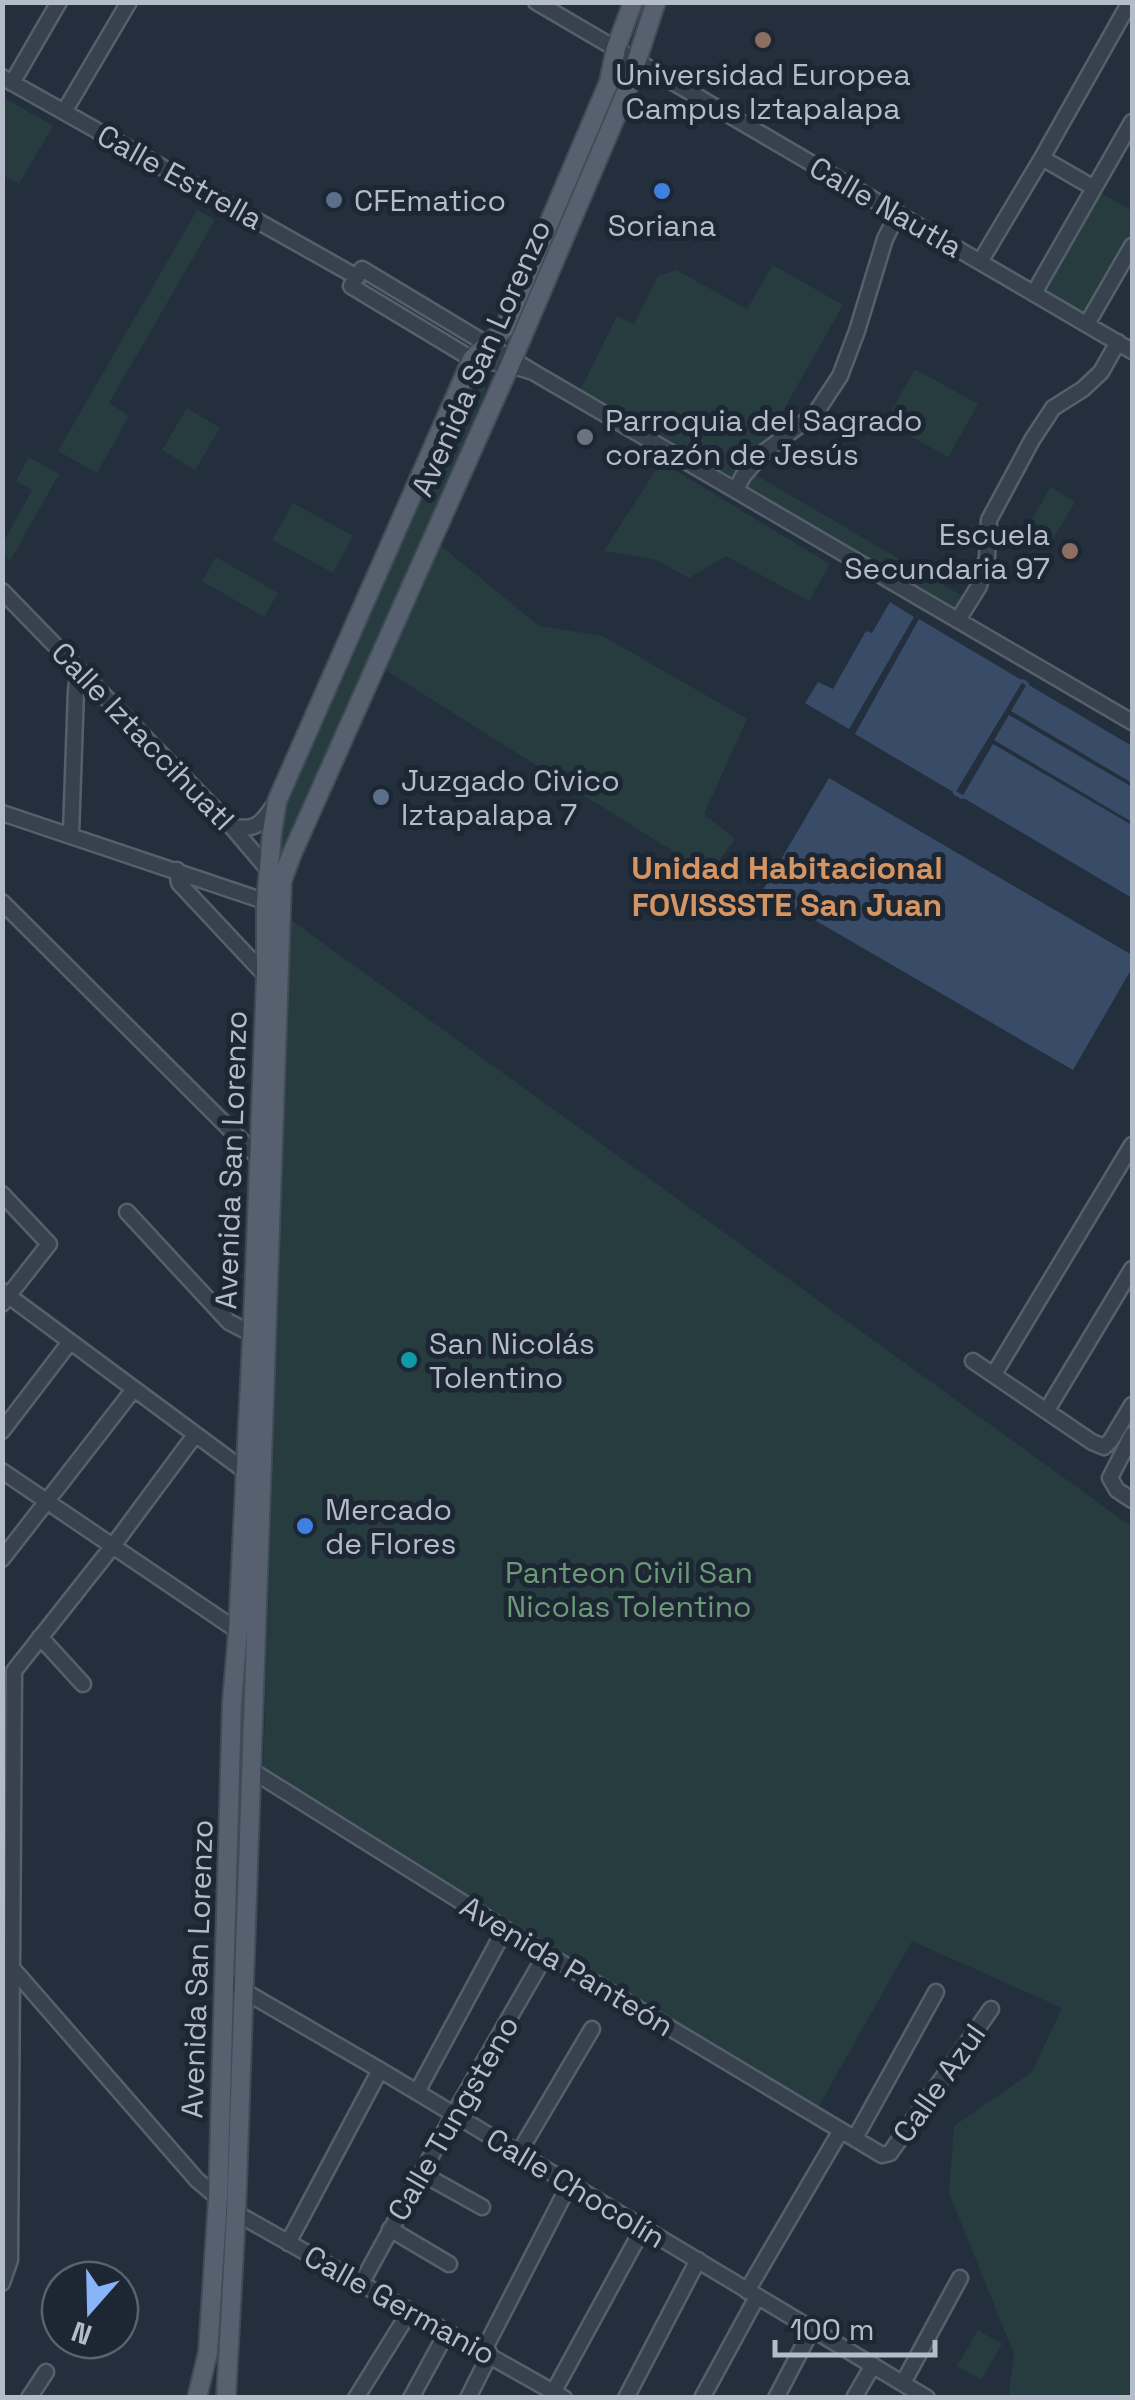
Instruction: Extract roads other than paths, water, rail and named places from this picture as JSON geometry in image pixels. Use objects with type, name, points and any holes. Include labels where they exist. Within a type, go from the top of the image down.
[{"type":"main road","name":"Avenida San Lorenzo","points":[[197,2398],[208,2352],[232,2045],[244,1991],[251,1770],[247,1635],[276,876],[272,833],[277,800],[472,359],[504,329],[609,82],[616,48],[633,2]]},
{"type":"main road","name":"Avenida San Lorenzo","points":[[276,876],[290,856],[512,362],[627,90],[656,2]]},
{"type":"main road","name":"Avenida San Lorenzo","points":[[253,1471],[252,1334],[266,1158]]},
{"type":"main road","name":"Avenida San Lorenzo","points":[[226,2398],[236,2213],[232,2045],[225,1980],[232,1703],[247,1635]]},
{"type":"street","points":[[8,80],[59,2]]},
{"type":"street","points":[[64,112],[129,2]]},
{"type":"street","name":"Calle Nautla","points":[[536,2],[1132,351]]},
{"type":"street","points":[[980,262],[1130,2]]},
{"type":"street","name":"Calle Estrella","points":[[8,80],[357,278],[488,345],[1132,722]]},
{"type":"street","points":[[1034,293],[1132,122]]},
{"type":"street","points":[[1042,158],[1094,188]]},
{"type":"street","points":[[736,490],[764,452],[815,414],[840,376],[884,240],[898,213]]},
{"type":"street","points":[[1087,324],[1132,246]]},
{"type":"street","name":"Calle Estrella","points":[[357,278],[472,359],[512,362]]},
{"type":"street","points":[[958,620],[979,586],[989,520],[1032,440],[1053,408],[1101,372],[1118,342]]},
{"type":"street","name":"Calle Iztaccihuatl","points":[[2,591],[276,876]]},
{"type":"street","points":[[71,834],[79,671]]},
{"type":"street","points":[[232,826],[248,829],[258,824],[277,800]]},
{"type":"street","points":[[2,812],[274,904]]},
{"type":"street","points":[[178,870],[179,884],[272,978]]},
{"type":"street","points":[[2,902],[266,1158]]},
{"type":"street","points":[[994,1374],[1132,1145]]},
{"type":"street","points":[[2,1194],[49,1244],[5,1297],[196,1435],[253,1471]]},
{"type":"street","points":[[127,1212],[229,1322],[252,1334]]},
{"type":"street","points":[[1047,1410],[1132,1269]]},
{"type":"street","points":[[2,1431],[70,1342]]},
{"type":"street","points":[[973,1361],[1104,1447],[1132,1404]]},
{"type":"street","points":[[2,1559],[134,1389]]},
{"type":"street","points":[[2,2283],[10,2260],[14,1670],[196,1435]]},
{"type":"street","points":[[1132,1435],[1110,1478],[1117,1490],[1132,1500]]},
{"type":"street","points":[[2,1471],[247,1635]]},
{"type":"street","points":[[40,1638],[83,1684]]},
{"type":"street","name":"Avenida Panteón","points":[[251,1770],[546,1954],[840,2132],[886,2155]]},
{"type":"street","points":[[416,2092],[506,1929]]},
{"type":"street","name":"Calle Tungsteno","points":[[361,2284],[546,1954]]},
{"type":"street","name":"Calle Germanio","points":[[14,1969],[197,2180],[218,2199],[288,2243],[560,2395]]},
{"type":"street","name":"Calle Chocolín","points":[[225,1980],[927,2398]]},
{"type":"street","points":[[856,2138],[936,1992]]},
{"type":"street","name":"Calle Azul","points":[[886,2155],[992,2008]]},
{"type":"street","points":[[518,2154],[592,2029]]},
{"type":"street","points":[[288,2243],[380,2070]]},
{"type":"street","points":[[702,2398],[752,2294],[840,2132]]},
{"type":"street","points":[[421,2173],[482,2207]]},
{"type":"street","points":[[468,2398],[569,2185]]},
{"type":"street","points":[[560,2395],[643,2228]]},
{"type":"street","points":[[390,2229],[448,2264]]},
{"type":"street","points":[[626,2398],[698,2260]]},
{"type":"street","points":[[902,2382],[960,2278]]},
{"type":"street","points":[[356,2398],[410,2311]]},
{"type":"street","points":[[776,2398],[812,2329]]},
{"type":"street","points":[[411,2398],[447,2332]]},
{"type":"street","points":[[854,2398],[873,2365]]},
{"type":"street","points":[[29,2398],[46,2372]]},
{"type":"water","points":[[890,602],[914,617],[849,729],[805,703],[818,682],[833,689],[866,631],[872,633]]},
{"type":"water","points":[[919,619],[1023,681],[955,793],[855,734]]},
{"type":"water","points":[[1027,684],[1132,746],[1132,783],[1011,711]]},
{"type":"water","points":[[1009,715],[1132,787],[1132,822],[994,740]]},
{"type":"water","points":[[993,744],[1132,825],[1132,898],[962,797]]},
{"type":"water","points":[[829,778],[1132,955],[1132,968],[1073,1070],[763,890]]},
{"type":"waterway","points":[[1023,681],[1027,684]]},
{"type":"waterway","points":[[955,793],[962,797]]},
{"type":"place","name":"Universidad Europea Campus Iztapalapa","points":[[763,40]]},
{"type":"place","name":"Soriana","points":[[662,191]]},
{"type":"place","name":"CFEmatico","points":[[334,200]]},
{"type":"place","name":"Parroquia del Sagrado corazón de Jesús","points":[[585,437]]},
{"type":"place","name":"Escuela Secundaria 97","points":[[1070,551]]},
{"type":"place","name":"Juzgado Civico Iztapalapa 7","points":[[381,797]]},
{"type":"place","name":"San Nicolás Tolentino","points":[[409,1360]]},
{"type":"place","name":"Mercado de Flores","points":[[305,1526]]},
{"type":"district","name":"Unidad Habitacional FOVISSSTE San Juan","points":[[787,886]]},
{"type":"park label","name":"Panteon Civil San Nicolas Tolentino","points":[[629,1589]]}]
